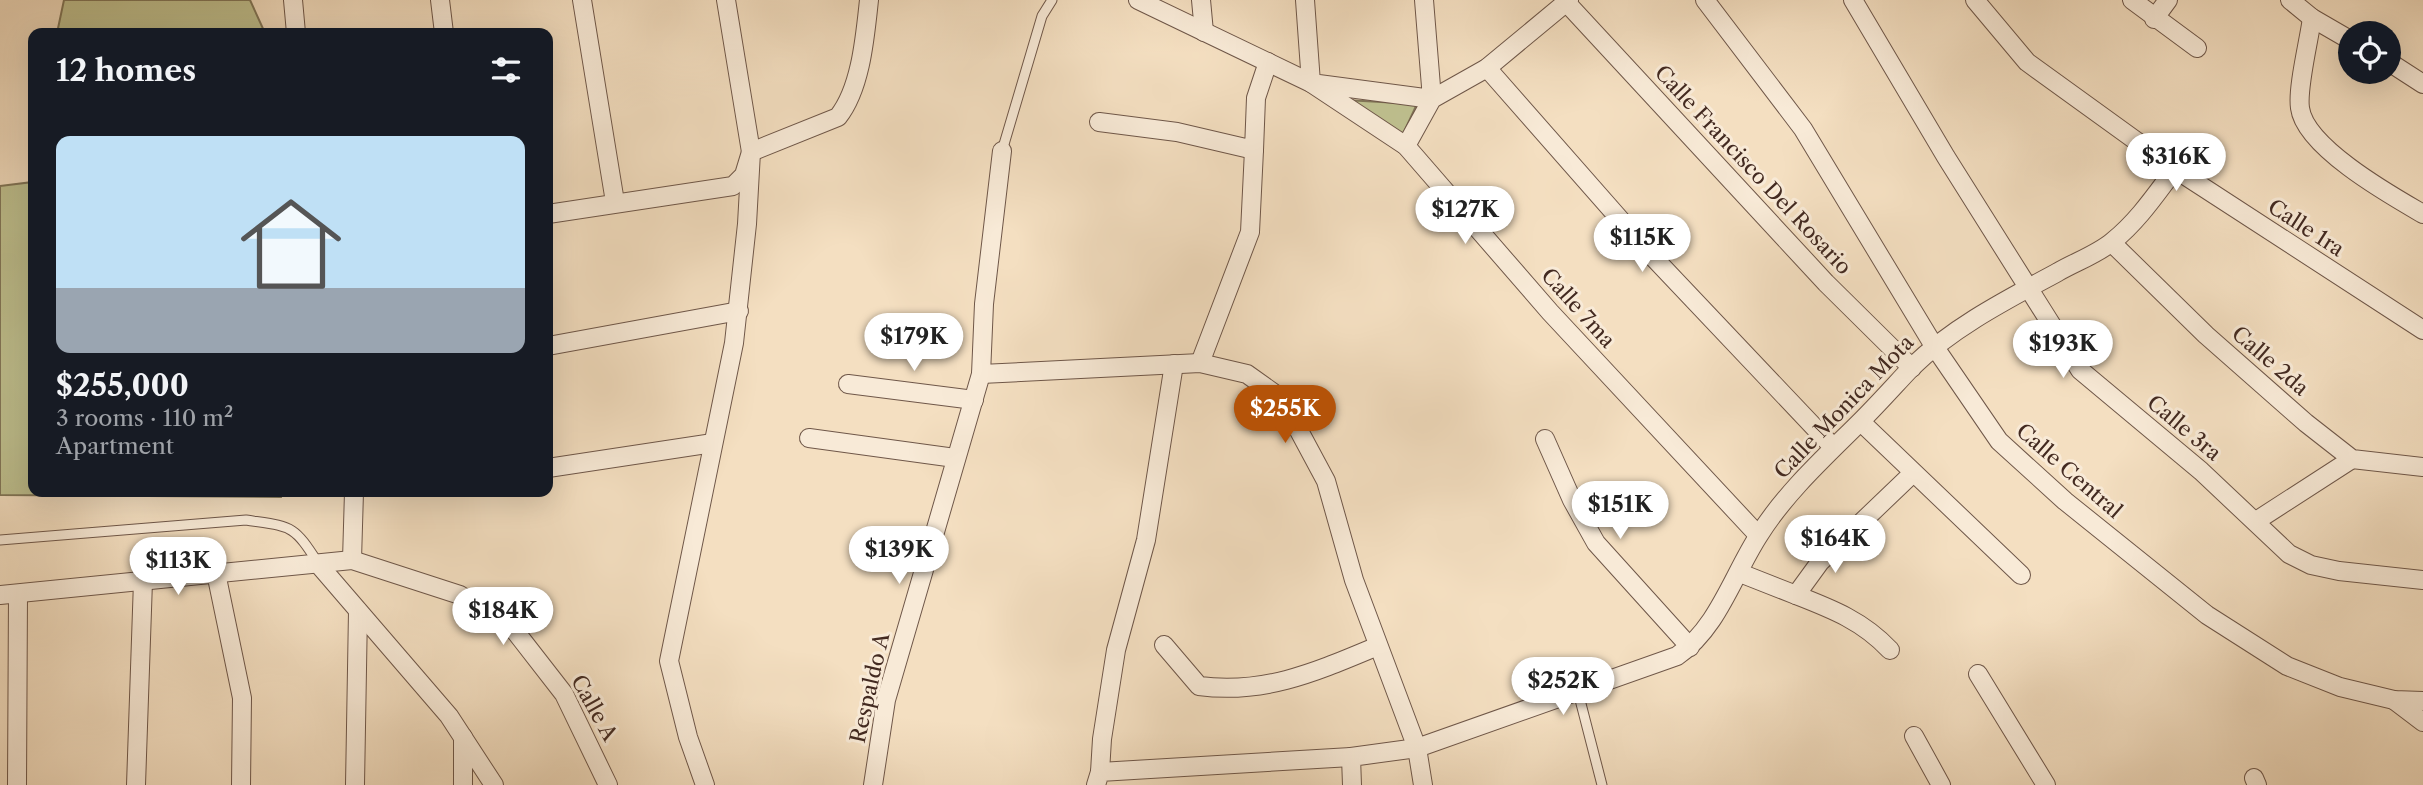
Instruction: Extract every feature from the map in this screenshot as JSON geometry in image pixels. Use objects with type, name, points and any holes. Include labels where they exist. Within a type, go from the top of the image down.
[{"type":"street","points":[[293,0],[296,28]]},
{"type":"street","points":[[440,0],[443,28]]},
{"type":"street","points":[[582,0],[615,202]]},
{"type":"street","points":[[705,785],[688,737],[670,661],[739,311],[751,152],[726,0]]},
{"type":"street","points":[[751,152],[838,117],[847,106],[860,59],[869,0]]},
{"type":"street","name":"Calle 7ma","points":[[1139,0],[1311,83],[1406,146],[1550,312],[1759,535]]},
{"type":"street","points":[[1201,0],[1204,32]]},
{"type":"street","points":[[1305,0],[1311,83],[1432,99]]},
{"type":"street","points":[[1424,0],[1432,99]]},
{"type":"street","name":"Calle Central","points":[[1705,0],[1803,129],[1934,346],[1999,441],[2065,501],[2207,615],[2287,666],[2340,687],[2394,700],[2423,701]]},
{"type":"street","name":"Calle 3ra","points":[[1853,0],[2080,370],[2256,521],[2289,554],[2311,565],[2423,580]]},
{"type":"street","name":"Calle 1ra","points":[[1975,0],[2027,62],[2175,169],[2423,330]]},
{"type":"street","points":[[2132,0],[2154,19],[2197,48]]},
{"type":"street","points":[[2154,19],[2168,0]]},
{"type":"street","points":[[2290,0],[2312,18],[2338,33]]},
{"type":"street","points":[[1406,146],[1432,99],[1487,68],[1566,1]]},
{"type":"street","name":"Calle Francisco Del Rosario","points":[[1566,1],[1826,283],[1912,368]]},
{"type":"street","points":[[2312,18],[2299,106],[2304,126],[2324,149],[2423,214]]},
{"type":"street","points":[[1200,363],[1250,232],[1256,98],[1268,62]]},
{"type":"street","points":[[1487,68],[1654,258],[1833,447]]},
{"type":"street","points":[[2401,70],[2423,84]]},
{"type":"street","points":[[1098,122],[1177,132],[1254,150]]},
{"type":"street","name":"Respaldo A","points":[[873,785],[886,700],[981,374],[984,304],[1002,151]]},
{"type":"street","points":[[553,213],[733,186],[744,175],[751,152]]},
{"type":"street","name":"Calle Monica Mota","points":[[1690,647],[1740,573],[1759,535],[1833,447],[1861,422],[1934,346],[2028,288],[2112,243],[2143,211],[2175,169]]},
{"type":"street","name":"Calle 2da","points":[[2112,243],[2206,335],[2306,423],[2352,459]]},
{"type":"street","points":[[553,345],[739,311]]},
{"type":"street","points":[[981,374],[1200,363],[1247,374],[1282,399],[1325,481],[1354,580],[1417,748],[1423,785]]},
{"type":"street","points":[[1174,364],[1146,540],[1116,650],[1098,779],[1351,757],[1417,748],[1676,656],[1690,647],[1597,543],[1572,500],[1545,439]]},
{"type":"street","points":[[848,384],[974,400]]},
{"type":"street","points":[[1861,422],[2021,575]]},
{"type":"street","points":[[809,438],[955,458]]},
{"type":"street","points":[[553,467],[713,443]]},
{"type":"street","points":[[2256,521],[2352,459],[2423,467]]},
{"type":"street","points":[[1796,595],[1828,554],[1913,473]]},
{"type":"street","points":[[17,785],[9,594],[352,560],[354,497]]},
{"type":"street","name":"Calle A","points":[[352,560],[460,595],[515,631],[564,694],[608,785]]},
{"type":"street","points":[[319,565],[449,716],[494,785]]},
{"type":"street","points":[[216,573],[242,698],[241,785]]},
{"type":"street","points":[[1740,573],[1857,622],[1872,631],[1890,650]]},
{"type":"street","points":[[136,785],[143,581]]},
{"type":"street","points":[[355,785],[358,611]]},
{"type":"street","points":[[1164,645],[1199,685],[1231,690],[1303,678],[1378,646]]},
{"type":"street","points":[[1978,674],[2046,785]]},
{"type":"street","points":[[2394,700],[2423,722]]},
{"type":"street","points":[[1914,736],[1941,785]]},
{"type":"street","points":[[463,737],[463,785]]},
{"type":"street","points":[[1351,757],[1352,785]]},
{"type":"lane","points":[[1002,151],[1042,16],[1052,0]]},
{"type":"lane","points":[[0,540],[246,520],[278,525],[299,533],[319,565]]},
{"type":"lane","points":[[1578,692],[1602,785]]},
{"type":"green space","points":[[64,0],[250,0],[263,28],[58,28]]},
{"type":"green space","points":[[1345,100],[1417,104],[1403,134]]},
{"type":"green space","points":[[28,183],[28,495],[0,495],[0,186]]}]
